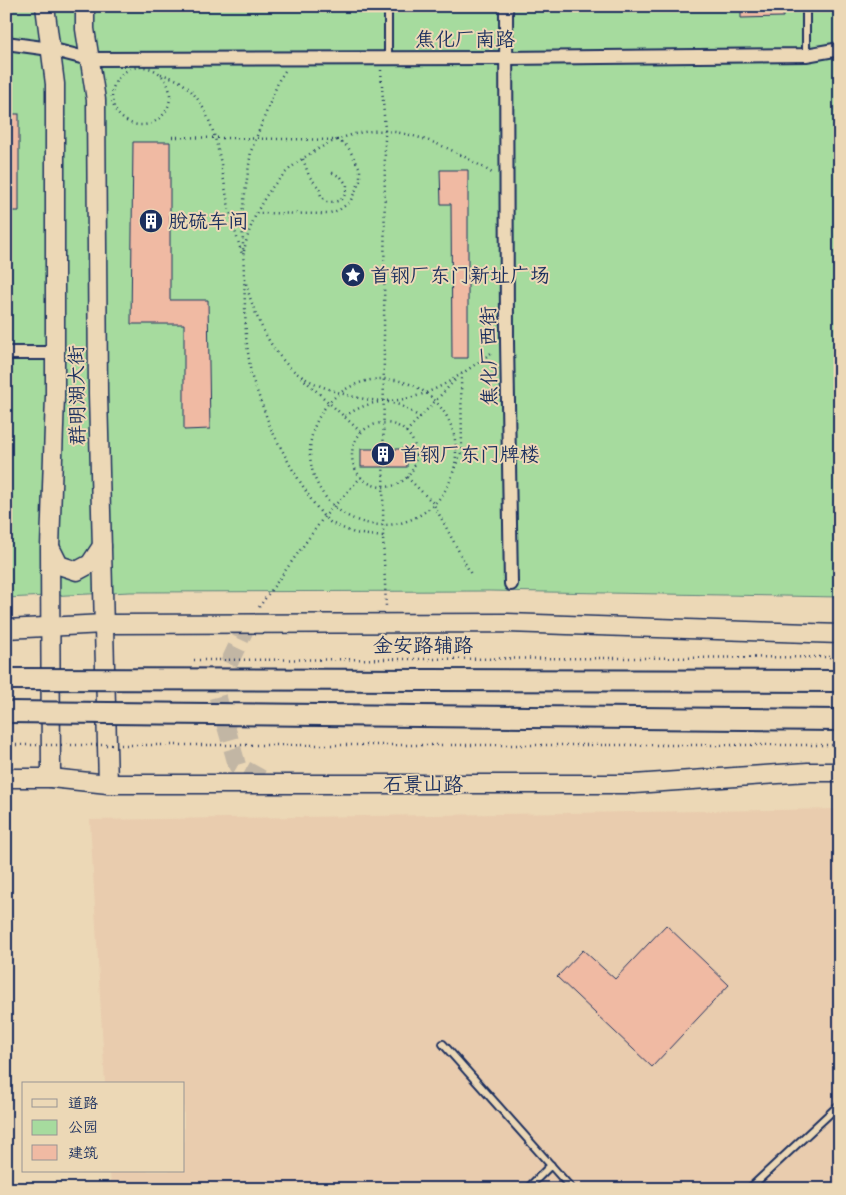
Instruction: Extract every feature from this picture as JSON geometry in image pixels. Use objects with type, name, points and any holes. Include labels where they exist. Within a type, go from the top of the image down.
[{"type":"main road","points":[[6,679],[840,681]]},
{"type":"main road","points":[[6,712],[840,720]]},
{"type":"street","name":"群明湖大街","points":[[45,6],[55,84],[55,353],[50,548],[52,627],[51,778]]},
{"type":"street","name":"群明湖大街","points":[[85,6],[85,29],[96,100],[98,394],[108,784]]},
{"type":"street","name":"焦化厂西街","points":[[506,6],[507,341],[511,584]]},
{"type":"street","name":"焦化厂南路","points":[[6,43],[50,49],[89,59],[806,55],[840,49]]},
{"type":"street","points":[[6,353],[55,353]]},
{"type":"street","points":[[50,548],[59,565],[77,571],[90,564],[102,546]]},
{"type":"street","points":[[6,629],[104,624],[507,623],[840,634]]},
{"type":"street","name":"石景山路","points":[[6,778],[51,778],[108,784],[634,784],[808,772],[840,772]]},
{"type":"lane","points":[[384,58],[388,6]]},
{"type":"lane","points":[[806,6],[806,55]]},
{"type":"lane","points":[[443,1044],[572,1189]]},
{"type":"lane","points":[[749,1189],[840,1104]]},
{"type":"lane","points":[[527,1189],[551,1165]]},
{"type":"path","points":[[294,58],[279,80],[255,139],[251,152],[242,214],[246,337],[251,375],[271,429],[291,467],[324,517],[331,523],[354,533],[383,537]]},
{"type":"path","points":[[384,58],[383,537],[386,624]]},
{"type":"path","points":[[150,69],[159,73],[169,88],[169,106],[164,114],[157,121],[139,125],[130,123],[122,118],[115,110],[112,100],[116,81],[123,74],[141,67],[150,69],[180,82],[198,99],[211,124],[215,138],[233,224],[243,258]]},
{"type":"path","points":[[243,258],[247,238],[272,188],[303,159],[338,140],[352,135],[385,131],[422,137],[480,165],[506,182]]},
{"type":"path","points":[[172,137],[338,140],[348,147],[360,169],[360,181],[350,202],[339,210],[327,214],[258,213]]},
{"type":"path","points":[[303,159],[309,176],[319,188],[321,196],[326,202],[335,202],[342,199],[345,195],[346,185],[341,177],[331,172]]},
{"type":"path","points":[[244,274],[248,294],[257,316],[276,352],[296,373],[362,433]]},
{"type":"path","points":[[406,432],[462,374],[507,341]]},
{"type":"path","points":[[296,373],[316,384],[340,393],[400,405],[420,417]]},
{"type":"path","points":[[345,416],[357,408],[369,404],[404,399],[426,393],[462,374]]},
{"type":"path","points":[[453,472],[456,450],[452,427],[440,407],[426,393],[402,381],[384,379],[357,383],[335,396],[319,415],[310,439],[310,464],[319,488],[334,506],[357,520],[383,524],[407,521],[427,510],[443,493],[453,472],[462,450],[462,374]]},
{"type":"path","points":[[384,423],[397,426],[406,432],[413,441],[416,451],[416,462],[407,477],[394,486],[383,487],[374,485],[361,477],[354,464],[352,454],[354,444],[366,429],[375,424],[384,423]]},
{"type":"path","points":[[248,623],[324,517],[361,477]]},
{"type":"path","points":[[407,477],[433,504],[472,576]]},
{"type":"path","name":"金安路辅路","points":[[193,660],[840,657]]},
{"type":"path","points":[[6,745],[840,745]]},
{"type":"shaded area","points":[[840,809],[840,1189],[111,1189],[110,1172],[185,1172],[185,1082],[105,1082],[90,820]]},
{"type":"green space","points":[[6,6],[840,6],[840,597],[489,591],[130,592],[6,598]]},
{"type":"building","points":[[741,6],[783,6],[783,17],[741,18]]},
{"type":"building","points":[[6,114],[19,114],[19,211],[6,211]]},
{"type":"building","name":"脱硫车间","points":[[133,142],[170,142],[170,300],[208,300],[210,429],[184,430],[184,324],[131,324]]},
{"type":"building","points":[[440,170],[468,170],[468,358],[452,358],[451,204],[441,204]]},
{"type":"building","name":"首钢厂东门牌楼","points":[[361,449],[407,449],[407,467],[361,467]]},
{"type":"building","points":[[666,925],[729,985],[652,1067],[557,977],[583,950],[615,979]]},
{"type":"tunnel","points":[[248,623],[216,691],[237,765],[271,784]]},
{"type":"place","name":"脱硫车间","points":[[151,221]]},
{"type":"place","name":"首钢厂东门新址广场","points":[[353,275]]},
{"type":"place","name":"首钢厂东门牌楼","points":[[383,454]]}]
